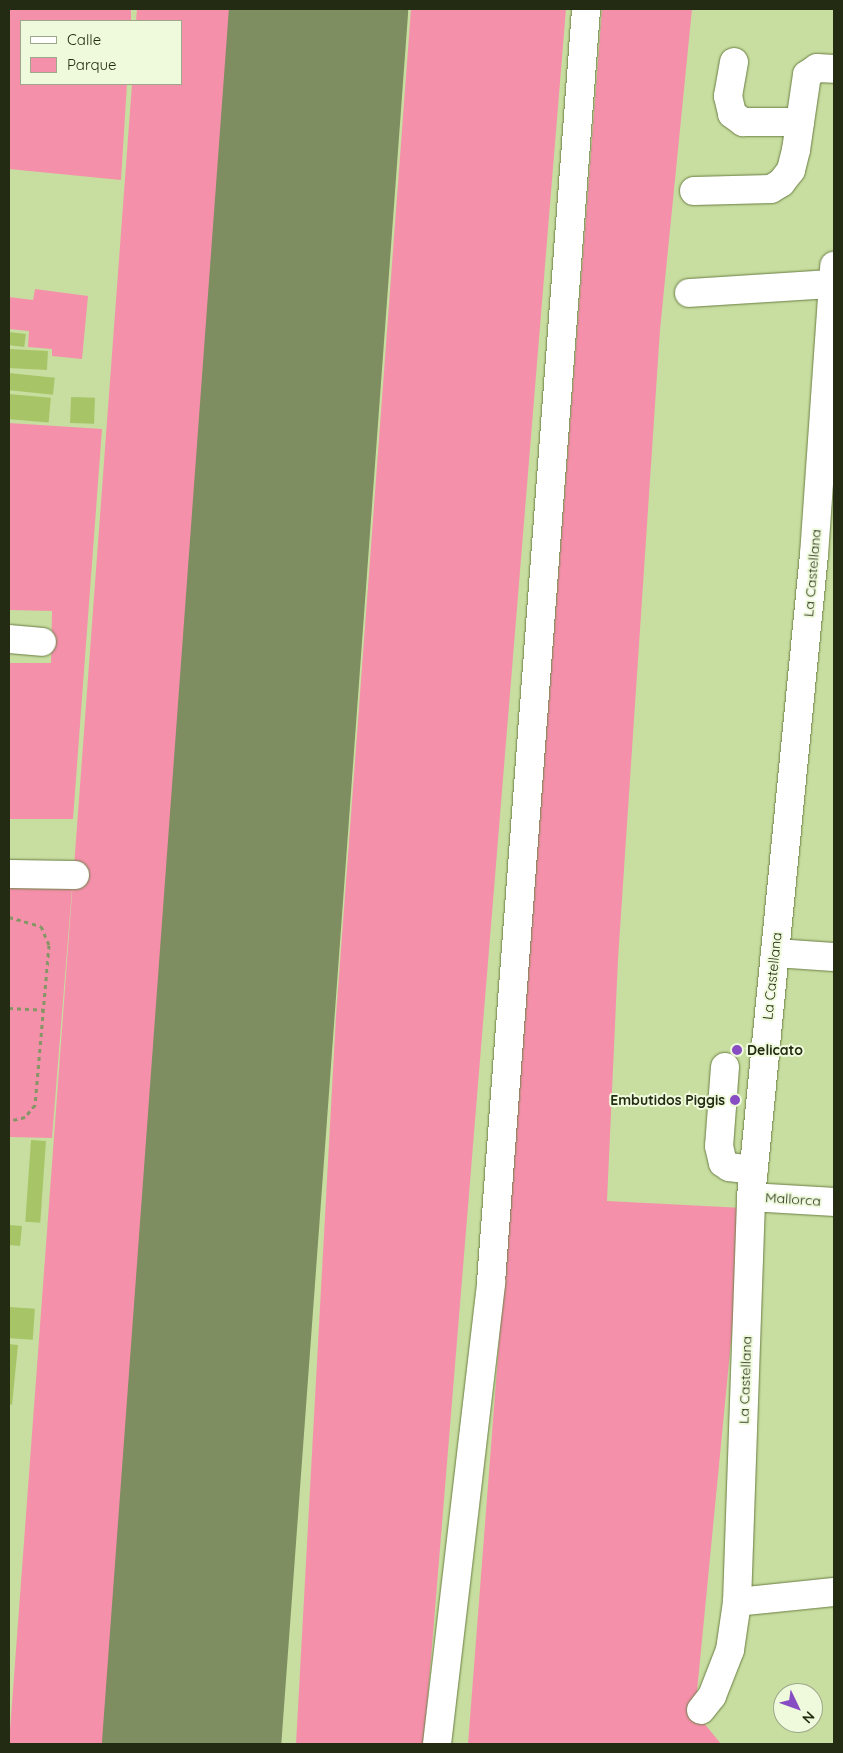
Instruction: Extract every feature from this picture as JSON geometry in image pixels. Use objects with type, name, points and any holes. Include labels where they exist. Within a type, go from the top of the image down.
[{"type":"street","points":[[437,1744],[491,1282],[586,9]]},
{"type":"street","points":[[734,62],[728,96],[732,114],[743,122],[800,122]]},
{"type":"street","points":[[694,191],[771,189],[781,183],[791,170],[807,74],[817,68],[834,69]]},
{"type":"street","points":[[690,293],[834,275]]},
{"type":"street","name":"La Castellana","points":[[701,1710],[712,1696],[730,1650],[737,1602],[751,1197],[775,953],[824,556],[834,275]]},
{"type":"street","points":[[9,639],[42,642]]},
{"type":"street","points":[[9,874],[75,874]]},
{"type":"street","points":[[775,953],[834,957]]},
{"type":"street","points":[[726,1068],[719,1146],[723,1163],[729,1167],[754,1170]]},
{"type":"street","name":"Mallorca","points":[[751,1197],[834,1202]]},
{"type":"street","points":[[737,1602],[834,1592]]},
{"type":"path","points":[[9,917],[41,926],[48,938],[44,1010],[35,1105],[25,1117],[9,1121]]},
{"type":"path","points":[[9,1008],[44,1010]]},
{"type":"green space","points":[[9,9],[131,9],[131,20],[20,20],[20,85],[127,85],[121,180],[9,169]]},
{"type":"green space","points":[[137,9],[238,9],[112,1744],[9,1744],[132,85],[182,85],[182,20],[136,20]]},
{"type":"green space","points":[[411,9],[566,9],[424,1744],[296,1744],[336,1016]]},
{"type":"green space","points":[[602,9],[692,9],[660,330],[618,959],[607,1201],[744,1208],[695,1712],[721,1744],[468,1744]]},
{"type":"green space","points":[[35,289],[88,296],[82,359],[52,356],[52,349],[28,347],[29,331],[9,329],[9,297],[33,300]]},
{"type":"green space","points":[[9,423],[102,429],[73,819],[9,819],[9,663],[51,663],[52,611],[9,610]]},
{"type":"green space","points":[[9,888],[72,889],[52,1138],[9,1137]]},
{"type":"building","points":[[9,332],[26,334],[24,347],[9,345]]},
{"type":"building","points":[[9,349],[48,351],[47,370],[9,368]]},
{"type":"building","points":[[9,373],[55,378],[53,395],[9,390]]},
{"type":"building","points":[[9,394],[51,398],[49,423],[9,419]]},
{"type":"building","points":[[71,397],[95,398],[94,424],[70,423]]},
{"type":"building","points":[[31,1140],[46,1141],[40,1223],[25,1222]]},
{"type":"building","points":[[9,1225],[22,1226],[20,1246],[9,1245]]},
{"type":"building","points":[[9,1307],[35,1309],[33,1340],[9,1338]]},
{"type":"building","points":[[9,1344],[18,1345],[12,1405],[9,1404]]},
{"type":"runway","points":[[191,1744],[318,9]]},
{"type":"place","name":"Delicato","points":[[737,1050]]},
{"type":"place","name":"Embutidos Piggis","points":[[735,1100]]}]
